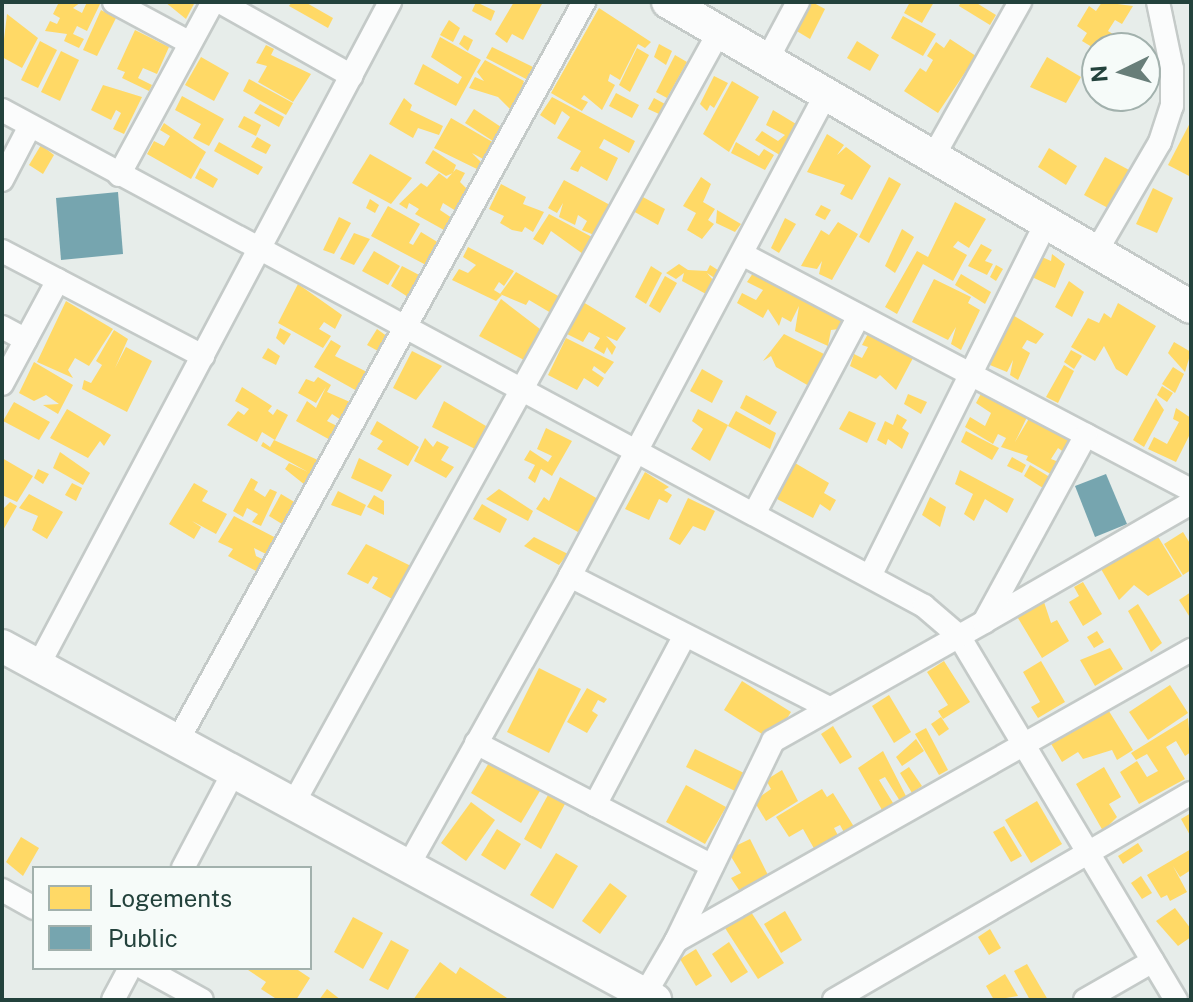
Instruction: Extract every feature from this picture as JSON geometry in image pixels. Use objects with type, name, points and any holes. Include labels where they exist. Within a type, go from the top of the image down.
[{"type":"street","points":[[114,2],[190,43]]},
{"type":"street","points":[[119,175],[213,2]]},
{"type":"street","points":[[220,2],[352,76]]},
{"type":"street","points":[[38,666],[390,2]]},
{"type":"street","points":[[177,742],[584,2]]},
{"type":"street","points":[[668,2],[1191,307]]},
{"type":"street","points":[[767,60],[798,2]]},
{"type":"street","points":[[933,157],[1020,2]]},
{"type":"street","points":[[1096,252],[1160,142],[1172,106],[1172,69],[1158,2]]},
{"type":"street","points":[[292,806],[719,32]]},
{"type":"street","points":[[407,868],[570,576],[826,94]]},
{"type":"street","points":[[2,110],[259,251],[924,606],[959,636],[1176,1000]]},
{"type":"street","points":[[2,180],[30,126]]},
{"type":"street","points":[[870,576],[1046,223]]},
{"type":"street","points":[[2,251],[203,356]]},
{"type":"street","points":[[742,254],[1191,490]]},
{"type":"street","points":[[2,384],[58,280]]},
{"type":"street","points":[[754,514],[859,316]]},
{"type":"street","points":[[2,327],[26,340]]},
{"type":"street","points":[[984,622],[1086,435]]},
{"type":"street","points":[[2,646],[292,806],[650,997],[773,741],[1191,503]]},
{"type":"street","points":[[570,576],[829,708]]},
{"type":"street","points":[[595,805],[685,635]]},
{"type":"street","points":[[676,941],[1024,741],[1191,650]]},
{"type":"street","points":[[476,743],[712,866]]},
{"type":"street","points":[[184,866],[233,773]]},
{"type":"street","points":[[834,1000],[1191,793]]},
{"type":"street","points":[[2,890],[32,907]]},
{"type":"street","points":[[1085,1000],[1153,961]]},
{"type":"street","points":[[113,1000],[129,970]]},
{"type":"street","points":[[148,970],[202,1000]]},
{"type":"building: Logements","points":[[59,2],[81,2],[73,8],[82,13],[87,2],[100,4],[87,31],[77,26],[73,34],[84,39],[79,48],[64,41],[67,34],[45,31],[50,21],[57,24],[60,18],[53,14]]},
{"type":"building: Logements","points":[[165,2],[195,2],[186,19]]},
{"type":"building: Logements","points":[[292,2],[305,2],[333,18],[328,28],[289,6]]},
{"type":"building: Logements","points":[[476,2],[495,11],[491,21],[472,11]]},
{"type":"building: Logements","points":[[514,2],[543,2],[523,40],[512,34],[507,43],[495,34]]},
{"type":"building: Logements","points":[[812,2],[825,9],[810,39],[795,30]]},
{"type":"building: Logements","points":[[910,2],[934,2],[922,23],[904,13]]},
{"type":"building: Logements","points":[[961,2],[975,2],[996,15],[990,25],[959,6]]},
{"type":"building: Logements","points":[[1102,2],[1133,6],[1122,24],[1115,20],[1110,32],[1086,32],[1077,26],[1089,6],[1096,11]]},
{"type":"building: Logements","points":[[599,8],[651,42],[645,48],[638,44],[620,80],[610,74],[608,81],[615,85],[602,110],[584,95],[581,99],[588,102],[582,111],[551,93]]},
{"type":"building: Logements","points":[[101,10],[116,18],[97,56],[83,50]]},
{"type":"building: Logements","points":[[7,14],[38,38],[22,68],[2,57]]},
{"type":"building: Logements","points":[[903,16],[936,34],[923,56],[891,38]]},
{"type":"building: Logements","points":[[449,20],[460,28],[453,42],[440,35]]},
{"type":"building: Logements","points":[[135,30],[169,47],[157,74],[143,68],[138,78],[152,85],[149,91],[122,78],[125,72],[117,69]]},
{"type":"building: Logements","points":[[464,35],[473,40],[468,51],[459,44]]},
{"type":"building: Logements","points":[[440,37],[481,60],[456,106],[414,84],[423,64],[458,84],[462,77],[431,57]]},
{"type":"building: Logements","points":[[950,39],[976,56],[938,113],[904,91],[920,68],[926,72],[933,60],[927,56],[936,42],[944,48]]},
{"type":"building: Logements","points":[[40,41],[57,50],[38,88],[21,80]]},
{"type":"building: Logements","points":[[857,41],[879,55],[870,71],[847,58]]},
{"type":"building: Logements","points":[[659,44],[672,51],[666,65],[654,57]]},
{"type":"building: Logements","points":[[266,45],[274,49],[271,55],[311,74],[293,102],[258,82],[267,66],[256,63]]},
{"type":"building: Logements","points":[[492,47],[533,67],[526,79],[486,58]]},
{"type":"building: Logements","points":[[637,48],[649,55],[630,92],[619,85]]},
{"type":"building: Logements","points":[[61,51],[79,60],[60,101],[41,92]]},
{"type":"building: Logements","points":[[675,55],[687,62],[667,98],[656,92]]},
{"type":"building: Logements","points":[[201,57],[229,73],[214,101],[185,85]]},
{"type":"building: Logements","points":[[1047,57],[1081,77],[1066,103],[1030,87]]},
{"type":"building: Logements","points":[[485,60],[524,81],[513,112],[498,97],[469,88],[475,77],[484,81],[477,72]]},
{"type":"building: Logements","points":[[714,76],[728,83],[714,108],[710,105],[707,111],[700,104]]},
{"type":"building: Logements","points":[[249,79],[293,103],[286,115],[243,91]]},
{"type":"building: Logements","points":[[732,81],[759,97],[729,152],[703,134]]},
{"type":"building: Logements","points":[[103,85],[142,97],[124,134],[113,129],[121,113],[116,110],[111,120],[91,110]]},
{"type":"building: Logements","points":[[616,93],[639,105],[632,118],[609,106]]},
{"type":"building: Logements","points":[[182,96],[224,119],[209,146],[193,138],[201,124],[175,110]]},
{"type":"building: Logements","points":[[552,97],[635,141],[629,153],[604,139],[599,148],[618,158],[607,181],[581,166],[578,172],[570,169],[581,151],[557,138],[570,117],[562,111],[555,125],[540,115]]},
{"type":"building: Logements","points":[[404,98],[412,105],[410,110],[443,126],[439,135],[418,128],[413,138],[389,124]]},
{"type":"building: Logements","points":[[654,98],[665,104],[659,114],[648,109]]},
{"type":"building: Logements","points":[[260,104],[284,117],[279,127],[254,113]]},
{"type":"building: Logements","points":[[474,109],[504,129],[496,143],[465,123]]},
{"type":"building: Logements","points":[[773,110],[801,127],[783,157],[755,140],[762,131],[778,141],[785,135],[766,125]]},
{"type":"building: Logements","points":[[244,116],[261,125],[256,136],[238,127]]},
{"type":"building: Logements","points":[[451,118],[496,144],[485,160],[472,153],[484,165],[481,171],[434,148]]},
{"type":"building: Logements","points":[[1191,121],[1191,177],[1168,165]]},
{"type":"building: Logements","points":[[164,123],[206,152],[191,179],[147,154],[154,141],[164,146],[170,136],[160,130]]},
{"type":"building: Logements","points":[[827,134],[844,145],[837,155],[846,147],[871,166],[852,200],[840,194],[845,185],[807,172]]},
{"type":"building: Logements","points":[[257,137],[271,145],[266,154],[251,147]]},
{"type":"building: Logements","points":[[219,142],[263,167],[258,175],[214,151]]},
{"type":"building: Logements","points":[[736,142],[759,156],[764,149],[774,155],[765,170],[731,153]]},
{"type":"building: Logements","points":[[41,145],[54,155],[43,174],[29,165]]},
{"type":"building: Logements","points":[[1049,148],[1077,166],[1066,185],[1038,167]]},
{"type":"building: Logements","points":[[433,150],[456,165],[453,173],[446,176],[425,163]]},
{"type":"building: Logements","points":[[370,154],[412,178],[391,204],[352,183]]},
{"type":"building: Logements","points":[[1105,157],[1129,170],[1108,208],[1084,195]]},
{"type":"building: Logements","points":[[200,168],[218,179],[213,188],[195,178]]},
{"type":"building: Logements","points":[[456,169],[465,173],[460,182],[467,189],[456,211],[443,203],[440,210],[452,218],[444,230],[415,214],[419,209],[409,203],[407,209],[399,204],[421,183],[427,187],[439,173],[447,179]]},
{"type":"building: Logements","points":[[701,177],[711,184],[703,202],[715,209],[708,220],[714,224],[702,239],[687,230],[696,213],[683,206]]},
{"type":"building: Logements","points":[[889,177],[901,184],[869,243],[859,237]]},
{"type":"building: Logements","points":[[564,180],[610,205],[594,235],[582,230],[587,221],[578,215],[575,225],[559,217],[563,203],[557,213],[548,208]]},
{"type":"building: Logements","points":[[501,184],[526,197],[523,204],[544,212],[533,232],[525,227],[522,232],[512,230],[500,223],[504,216],[489,209]]},
{"type":"building: Logements","points":[[1153,188],[1173,198],[1157,233],[1136,224]]},
{"type":"building: Logements","points":[[641,196],[665,209],[658,225],[633,211]]},
{"type":"building: Logements","points":[[370,199],[379,205],[375,213],[366,208]]},
{"type":"building: Logements","points":[[955,202],[986,219],[969,248],[958,241],[953,247],[967,255],[953,281],[923,264],[897,314],[885,307],[917,251],[928,257]]},
{"type":"building: Logements","points":[[821,205],[831,210],[825,220],[815,215]]},
{"type":"building: Logements","points":[[388,206],[420,224],[409,243],[413,245],[421,232],[439,243],[426,265],[371,236]]},
{"type":"building: Logements","points":[[717,210],[741,224],[735,232],[716,223]]},
{"type":"building: Logements","points":[[549,214],[592,237],[583,254],[551,231],[543,245],[533,239]]},
{"type":"building: Logements","points":[[339,217],[351,223],[334,254],[323,250]]},
{"type":"building: Logements","points":[[785,218],[796,224],[779,253],[771,248]]},
{"type":"building: Logements","points":[[838,222],[858,234],[832,280],[819,274],[822,261],[817,269],[801,266],[821,230],[829,235]]},
{"type":"building: Logements","points":[[902,229],[914,237],[895,273],[885,266]]},
{"type":"building: Logements","points":[[354,233],[370,239],[354,265],[340,259]]},
{"type":"building: Logements","points":[[981,244],[992,250],[985,261],[993,264],[987,275],[968,266]]},
{"type":"building: Logements","points":[[468,247],[514,271],[504,286],[499,282],[494,290],[502,295],[496,301],[452,280],[459,269],[468,273],[476,265],[463,257]]},
{"type":"building: Logements","points":[[374,251],[400,266],[388,285],[362,271]]},
{"type":"building: Logements","points":[[1052,254],[1065,264],[1055,288],[1032,277],[1042,257],[1051,261]]},
{"type":"building: Logements","points":[[679,264],[688,270],[707,271],[710,265],[721,272],[716,279],[707,273],[713,280],[706,294],[682,281],[684,273],[676,279],[666,273]]},
{"type":"building: Logements","points":[[996,265],[1003,269],[996,281],[990,277]]},
{"type":"building: Logements","points":[[402,266],[421,276],[408,297],[391,286]]},
{"type":"building: Logements","points":[[651,266],[662,273],[646,304],[635,297]]},
{"type":"building: Logements","points":[[755,270],[845,315],[839,329],[831,330],[828,346],[795,331],[799,306],[791,322],[782,317],[779,326],[768,309],[763,318],[737,303],[742,293],[756,300],[763,290],[747,282]]},
{"type":"building: Logements","points":[[516,272],[560,297],[551,313],[529,300],[526,305],[500,294]]},
{"type":"building: Logements","points":[[961,274],[991,292],[985,304],[955,285]]},
{"type":"building: Logements","points":[[665,276],[677,283],[660,313],[649,306]]},
{"type":"building: Logements","points":[[934,279],[971,297],[968,303],[980,310],[961,350],[951,344],[956,327],[948,340],[912,322]]},
{"type":"building: Logements","points":[[1069,281],[1084,292],[1072,317],[1055,307]]},
{"type":"building: Logements","points":[[298,284],[342,315],[335,329],[324,322],[319,329],[331,336],[323,348],[278,323]]},
{"type":"building: Logements","points":[[501,299],[540,329],[524,360],[479,336]]},
{"type":"building: Logements","points":[[66,301],[113,329],[89,366],[75,358],[68,370],[73,378],[37,362]]},
{"type":"building: Logements","points":[[583,302],[626,328],[617,341],[606,336],[616,347],[612,355],[607,347],[604,354],[594,348],[600,338],[589,332],[583,342],[567,334]]},
{"type":"building: Logements","points":[[1118,303],[1156,326],[1127,376],[1116,369],[1104,346],[1095,361],[1071,347],[1088,318],[1099,323],[1104,313],[1111,318]]},
{"type":"building: Logements","points":[[1011,314],[1044,334],[1036,344],[1027,340],[1022,348],[1030,353],[1018,380],[1010,375],[1013,360],[1007,372],[985,363]]},
{"type":"building: Logements","points":[[280,328],[291,334],[284,345],[276,338]]},
{"type":"building: Logements","points":[[871,328],[913,358],[896,390],[880,375],[876,379],[850,366],[854,354],[862,358],[868,347],[862,345]]},
{"type":"building: Logements","points":[[377,329],[388,337],[378,351],[367,345]]},
{"type":"building: Logements","points":[[114,330],[128,339],[115,368],[126,347],[152,361],[127,412],[82,389],[84,380],[91,383],[102,365],[96,361]]},
{"type":"building: Logements","points":[[784,334],[826,355],[809,386],[776,367],[771,356],[763,361]]},
{"type":"building: Logements","points":[[566,338],[614,362],[605,374],[594,366],[592,370],[604,378],[598,387],[584,378],[577,390],[548,375]]},
{"type":"building: Logements","points":[[331,340],[341,346],[335,356],[367,372],[357,391],[314,367]]},
{"type":"building: Logements","points":[[1174,342],[1191,352],[1185,372],[1168,353]]},
{"type":"building: Logements","points":[[268,348],[280,356],[276,365],[262,358]]},
{"type":"building: Logements","points":[[1071,350],[1082,356],[1074,369],[1064,362]]},
{"type":"building: Logements","points":[[412,351],[442,366],[416,400],[393,388]]},
{"type":"building: Logements","points":[[34,362],[73,385],[58,414],[43,405],[59,404],[46,395],[34,401],[19,393]]},
{"type":"building: Logements","points":[[1064,365],[1074,371],[1058,403],[1046,397]]},
{"type":"building: Logements","points":[[1173,367],[1184,374],[1175,393],[1162,384]]},
{"type":"building: Logements","points":[[702,369],[723,381],[712,403],[690,391]]},
{"type":"building: Logements","points":[[318,377],[331,385],[327,392],[350,402],[341,420],[332,414],[327,421],[341,428],[332,441],[296,421],[307,401],[316,408],[326,387],[316,403],[298,393],[306,379],[314,382]]},
{"type":"building: Logements","points":[[1162,386],[1173,393],[1167,402],[1157,395]]},
{"type":"building: Logements","points":[[242,387],[272,406],[268,411],[273,415],[277,409],[288,415],[275,440],[262,432],[257,442],[227,425],[238,411],[244,415],[249,409],[235,401]]},
{"type":"building: Logements","points":[[983,390],[1028,415],[1015,442],[1030,417],[1075,440],[1068,455],[1058,448],[1051,459],[1064,464],[1056,477],[1026,460],[1028,456],[1001,447],[1006,438],[998,434],[993,444],[965,427],[970,417],[985,426],[991,413],[976,403]]},
{"type":"building: Logements","points":[[908,394],[927,402],[921,414],[904,404]]},
{"type":"building: Logements","points":[[746,395],[777,412],[770,425],[740,408]]},
{"type":"building: Logements","points":[[1156,398],[1164,410],[1144,447],[1133,440]]},
{"type":"building: Logements","points":[[444,401],[486,426],[475,449],[432,427]]},
{"type":"building: Logements","points":[[14,402],[50,422],[39,440],[3,421]]},
{"type":"building: Logements","points":[[1176,408],[1191,418],[1191,432],[1176,462],[1148,449],[1154,437],[1167,444],[1179,422],[1173,419]]},
{"type":"building: Logements","points":[[67,409],[111,435],[104,446],[100,441],[88,458],[50,438]]},
{"type":"building: Logements","points":[[698,409],[728,425],[710,461],[691,449],[703,429],[692,421]]},
{"type":"building: Logements","points":[[736,411],[776,433],[770,449],[728,426]]},
{"type":"building: Logements","points":[[849,411],[876,423],[867,443],[839,429]]},
{"type":"building: Logements","points":[[897,414],[907,420],[902,428],[909,433],[902,449],[888,439],[886,445],[877,440],[885,421],[893,425]]},
{"type":"building: Logements","points":[[377,421],[419,447],[408,466],[377,449],[383,441],[370,434]]},
{"type":"building: Logements","points":[[546,428],[572,441],[552,476],[541,469],[535,483],[528,478],[535,465],[524,460],[530,450],[548,462],[552,456],[537,449]]},
{"type":"building: Logements","points":[[966,431],[999,448],[992,460],[961,442]]},
{"type":"building: Logements","points":[[425,438],[433,447],[437,441],[449,447],[441,460],[454,467],[446,478],[414,461]]},
{"type":"building: Logements","points":[[274,440],[320,461],[305,485],[285,469],[289,463],[308,472],[261,446],[263,442],[270,447]]},
{"type":"building: Logements","points":[[60,452],[90,473],[83,485],[53,468]]},
{"type":"building: Logements","points":[[1012,457],[1026,465],[1022,473],[1007,466]]},
{"type":"building: Logements","points":[[2,458],[33,476],[17,502],[2,495]]},
{"type":"building: Logements","points":[[359,458],[392,475],[382,492],[351,478]]},
{"type":"building: Logements","points":[[795,463],[829,483],[824,493],[836,500],[830,511],[820,504],[813,518],[777,499]]},
{"type":"building: Logements","points":[[1030,465],[1053,479],[1046,490],[1024,476]]},
{"type":"building: Logements","points":[[38,469],[49,474],[43,484],[34,478]]},
{"type":"building: Logements","points":[[960,470],[1014,499],[1007,513],[985,499],[974,521],[964,514],[973,494],[955,484]]},
{"type":"building: Logements","points":[[645,472],[669,487],[664,490],[672,495],[667,503],[659,499],[649,520],[625,509]]},
{"type":"building: Logements","points":[[560,477],[598,499],[578,532],[536,509],[544,497],[549,501]]},
{"type":"building: Logements","points":[[251,478],[258,482],[254,490],[265,497],[270,489],[277,492],[261,526],[252,522],[258,514],[247,508],[243,517],[233,511]]},
{"type":"building: Logements","points":[[72,483],[82,488],[76,501],[65,495]]},
{"type":"building: Logements","points":[[194,483],[208,491],[202,501],[227,514],[216,534],[192,521],[201,527],[194,539],[169,524]]},
{"type":"building: Logements","points":[[499,489],[533,511],[528,521],[486,499]]},
{"type":"building: Logements","points":[[338,491],[366,505],[361,516],[331,505]]},
{"type":"building: Logements","points":[[29,494],[63,512],[47,539],[32,530],[38,516],[19,508]]},
{"type":"building: Logements","points":[[281,494],[296,503],[282,524],[269,516]]},
{"type":"building: Logements","points":[[374,495],[384,501],[384,515],[367,507]]},
{"type":"building: Logements","points":[[930,497],[946,507],[940,527],[922,515]]},
{"type":"building: Logements","points":[[688,498],[715,511],[705,531],[693,526],[680,545],[669,539]]},
{"type":"building: Logements","points":[[10,502],[17,506],[2,532],[2,510]]},
{"type":"building: Logements","points":[[482,504],[507,519],[500,533],[473,519]]},
{"type":"building: Logements","points":[[234,516],[280,540],[268,555],[254,548],[256,556],[268,562],[260,573],[228,556],[233,549],[218,542]]},
{"type":"building: Logements","points":[[1183,532],[1191,545],[1191,570],[1183,575],[1164,544]]},
{"type":"building: Logements","points":[[1157,535],[1182,576],[1148,596],[1134,585],[1119,600],[1101,569]]},
{"type":"building: Logements","points":[[534,537],[568,554],[559,565],[524,546]]},
{"type":"building: Logements","points":[[366,544],[411,566],[394,600],[372,588],[378,578],[373,576],[368,584],[347,574]]},
{"type":"building: Logements","points":[[1083,582],[1102,614],[1083,626],[1069,602],[1079,596],[1074,587]]},
{"type":"building: Logements","points":[[1191,592],[1191,619],[1179,600]]},
{"type":"building: Logements","points":[[1042,596],[1051,623],[1057,620],[1069,641],[1042,658],[1015,613]]},
{"type":"building: Logements","points":[[1138,604],[1162,643],[1151,652],[1128,611]]},
{"type":"building: Logements","points":[[1097,631],[1104,642],[1094,648],[1087,637]]},
{"type":"building: Logements","points":[[1110,648],[1123,669],[1095,686],[1080,660]]},
{"type":"building: Logements","points":[[944,661],[970,702],[943,719],[938,711],[948,705],[927,672]]},
{"type":"building: Logements","points":[[1041,661],[1065,702],[1038,718],[1031,707],[1040,702],[1023,672]]},
{"type":"building: Logements","points":[[539,668],[581,689],[549,753],[507,732]]},
{"type":"building: Logements","points":[[742,681],[791,712],[773,741],[724,710]]},
{"type":"building: Logements","points":[[1170,685],[1188,713],[1148,740],[1129,712]]},
{"type":"building: Logements","points":[[587,688],[607,699],[604,703],[598,700],[592,711],[598,715],[587,733],[567,722]]},
{"type":"building: Logements","points":[[889,695],[911,732],[894,743],[872,706]]},
{"type":"building: Logements","points":[[1107,708],[1133,750],[1117,760],[1112,750],[1083,759],[1078,752],[1062,762],[1050,742]]},
{"type":"building: Logements","points":[[941,717],[949,729],[939,736],[931,724]]},
{"type":"building: Logements","points":[[1188,718],[1191,752],[1185,756],[1176,741],[1166,747],[1185,779],[1139,804],[1120,772],[1137,761],[1147,777],[1158,771],[1147,754],[1136,760],[1131,753]]},
{"type":"building: Logements","points":[[833,726],[852,757],[840,764],[821,734]]},
{"type":"building: Logements","points":[[926,728],[948,770],[939,775],[915,734]]},
{"type":"building: Logements","points":[[916,739],[924,751],[902,766],[896,757]]},
{"type":"building: Logements","points":[[695,749],[744,773],[735,791],[686,767]]},
{"type":"building: Logements","points":[[883,751],[909,802],[903,806],[885,777],[879,780],[893,803],[882,810],[858,768]]},
{"type":"building: Logements","points":[[490,761],[540,791],[521,823],[471,793]]},
{"type":"building: Logements","points":[[909,767],[922,786],[912,793],[900,773]]},
{"type":"building: Logements","points":[[1104,767],[1121,797],[1109,804],[1117,817],[1103,831],[1076,784]]},
{"type":"building: Logements","points":[[782,770],[798,801],[766,821],[754,801],[771,789],[766,780]]},
{"type":"building: Logements","points":[[686,785],[726,807],[705,844],[666,822]]},
{"type":"building: Logements","points":[[822,789],[827,797],[833,793],[856,830],[846,836],[840,825],[834,828],[840,839],[816,852],[803,829],[789,837],[776,817]]},
{"type":"building: Logements","points":[[548,795],[565,804],[541,849],[524,839]]},
{"type":"building: Logements","points":[[1037,801],[1062,844],[1031,863],[1005,820]]},
{"type":"building: Logements","points":[[471,802],[495,820],[466,861],[441,843]]},
{"type":"building: Logements","points":[[1191,813],[1191,837],[1181,819]]},
{"type":"building: Logements","points":[[1004,826],[1022,856],[1011,862],[993,832]]},
{"type":"building: Logements","points":[[497,829],[521,844],[505,870],[481,855]]},
{"type":"building: Logements","points":[[21,837],[39,848],[23,876],[6,862]]},
{"type":"building: Logements","points":[[750,839],[769,877],[741,893],[731,878],[741,873],[727,850]]},
{"type":"building: Logements","points":[[1138,843],[1143,851],[1123,864],[1118,856]]},
{"type":"building: Logements","points":[[1191,849],[1191,870],[1180,877],[1173,866],[1187,892],[1170,901],[1167,895],[1161,898],[1147,875]]},
{"type":"building: Logements","points":[[556,853],[578,866],[553,909],[530,895]]},
{"type":"building: Logements","points":[[1141,876],[1152,893],[1142,899],[1131,883]]},
{"type":"building: Logements","points":[[610,883],[627,896],[600,934],[582,921]]},
{"type":"building: Logements","points":[[1175,908],[1191,929],[1191,937],[1178,946],[1156,921]]},
{"type":"building: Logements","points":[[785,911],[802,940],[781,953],[764,924]]},
{"type":"building: Logements","points":[[751,912],[784,963],[758,979],[725,928]]},
{"type":"building: Logements","points":[[353,917],[383,933],[363,969],[334,952]]},
{"type":"building: Logements","points":[[990,929],[1001,948],[989,955],[978,937]]},
{"type":"building: Logements","points":[[391,940],[409,950],[388,990],[369,980]]},
{"type":"building: Logements","points":[[729,942],[748,972],[731,983],[712,954]]},
{"type":"building: Logements","points":[[696,949],[712,976],[696,986],[680,959]]},
{"type":"building: Logements","points":[[440,962],[456,974],[460,967],[510,1000],[413,1000]]},
{"type":"building: Logements","points":[[1027,964],[1048,1000],[1030,1000],[1014,971]]},
{"type":"building: Logements","points":[[248,970],[298,970],[310,978],[296,1000],[278,1000],[261,989],[266,982]]},
{"type":"building: Logements","points":[[1005,974],[1018,996],[994,1000],[986,986]]},
{"type":"building: Logements","points":[[327,989],[341,1000],[319,1000]]},
{"type":"building: Public","points":[[118,192],[123,254],[61,260],[56,198]]},
{"type":"building: Public","points":[[1106,474],[1127,524],[1095,537],[1075,486]]}]
